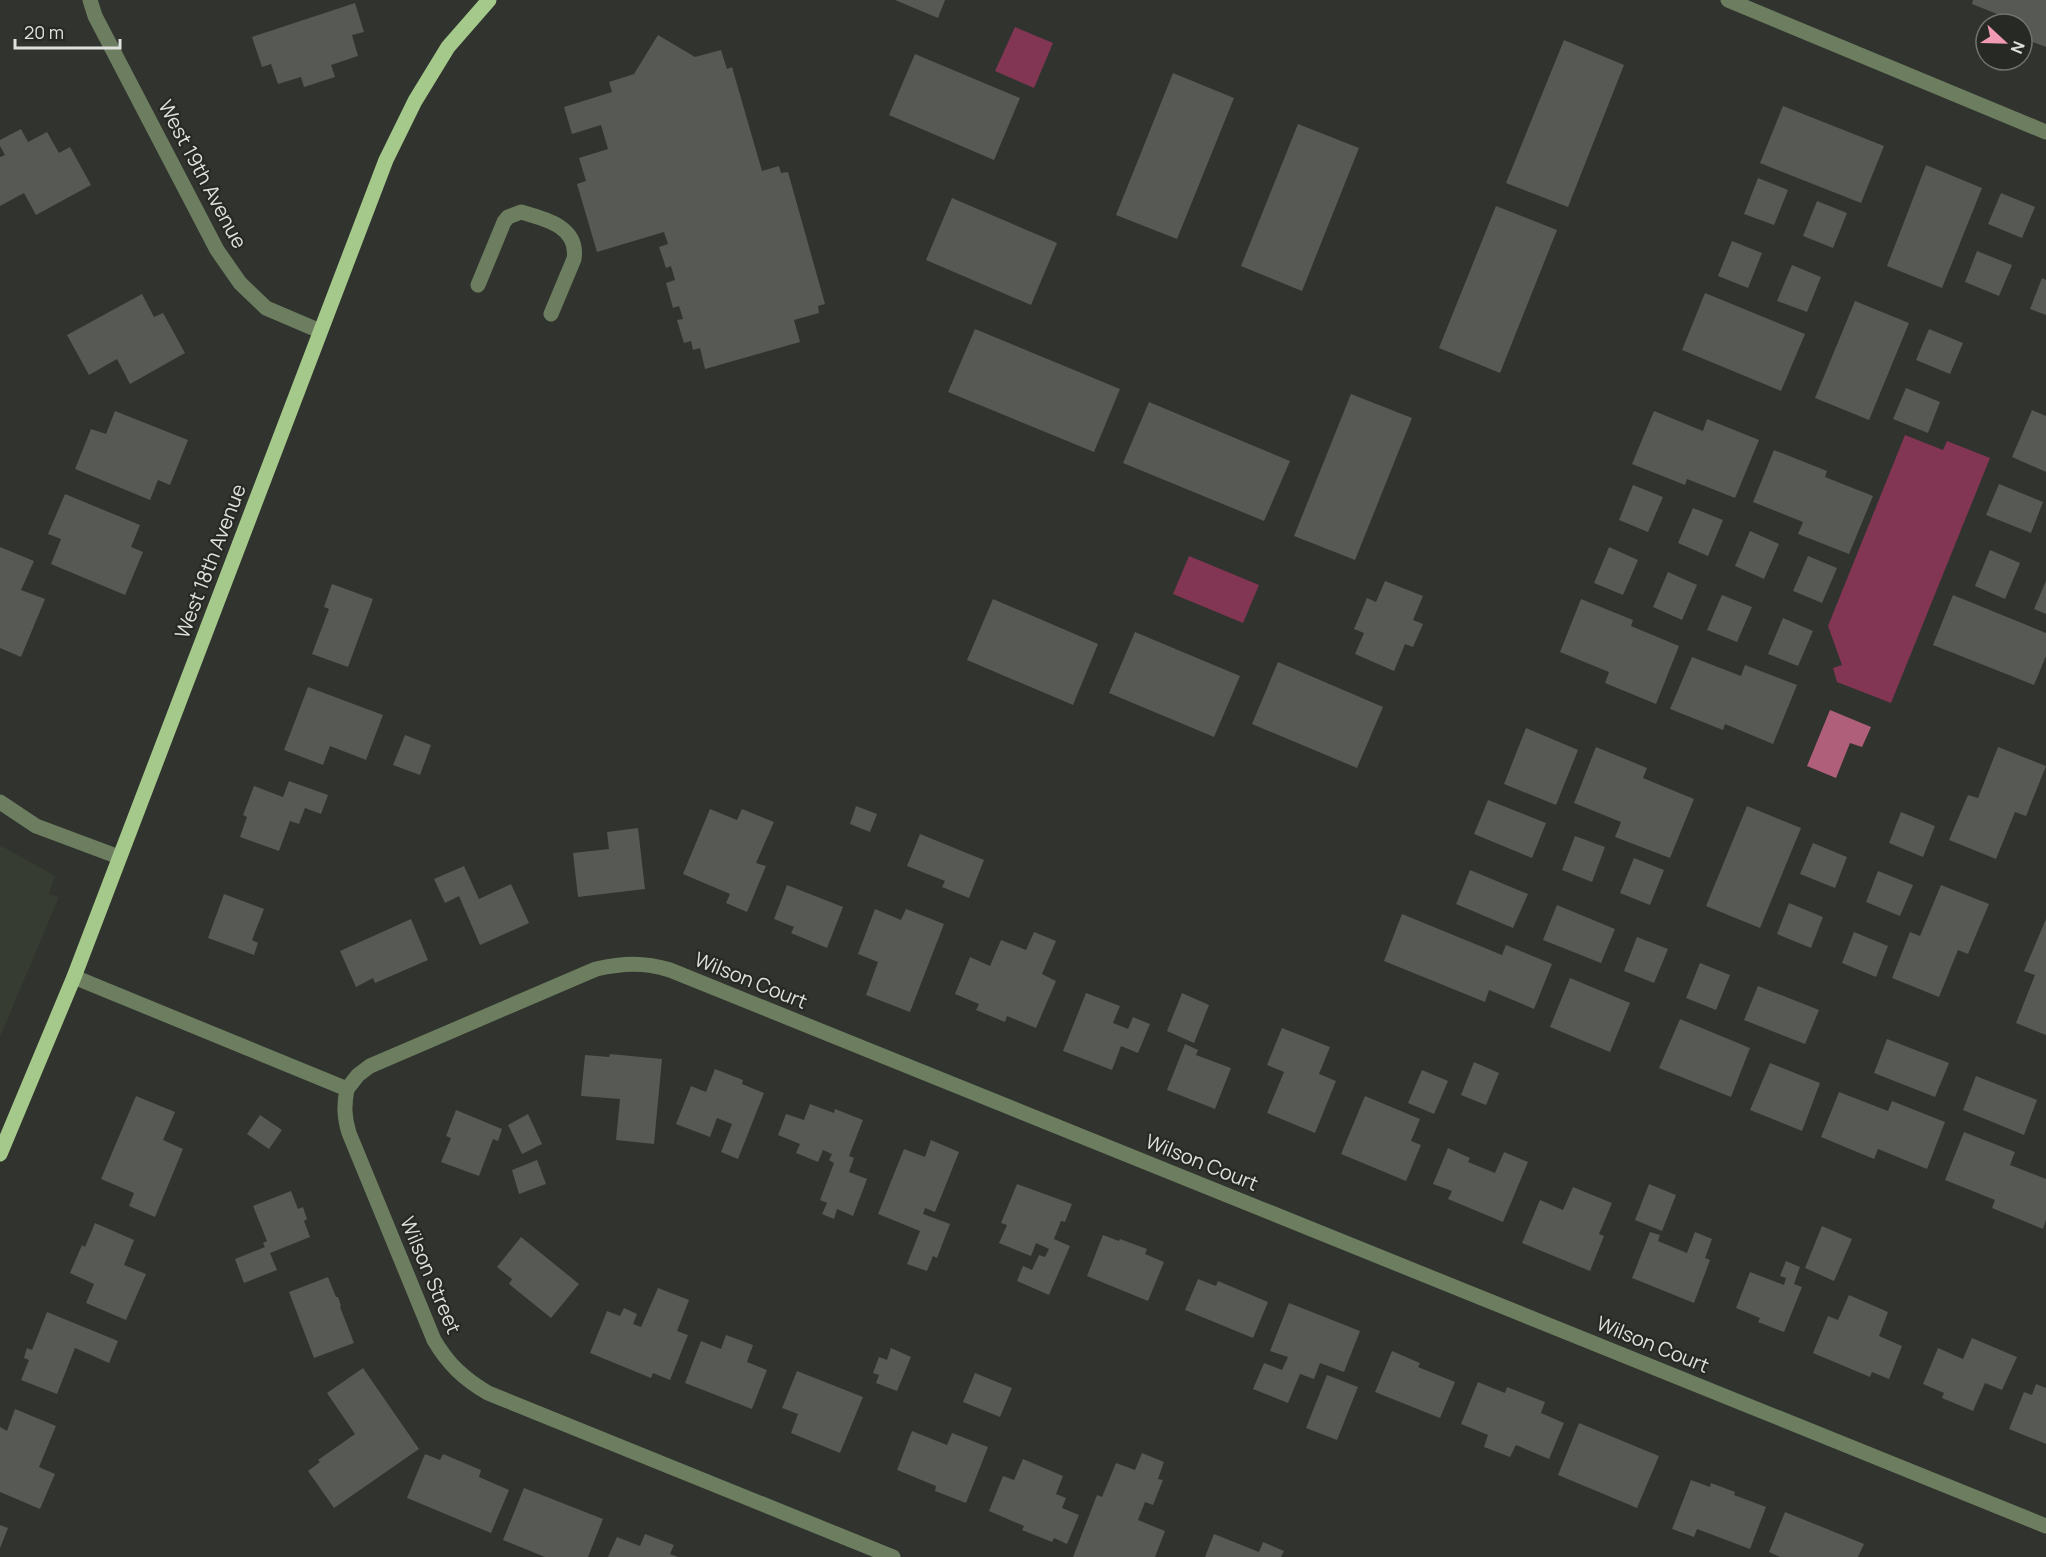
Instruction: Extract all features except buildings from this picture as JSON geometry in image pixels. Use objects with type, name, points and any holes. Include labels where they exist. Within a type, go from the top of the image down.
[{"type":"main road","name":"West 18th Avenue","points":[[0,1155],[74,977],[386,160],[415,101],[448,47],[489,0]]},
{"type":"street","name":"West 19th Avenue","points":[[90,0],[95,16],[217,250],[240,283],[266,308],[320,331]]},
{"type":"street","points":[[1728,0],[2046,132]]},
{"type":"street","points":[[478,285],[501,228],[508,217],[521,212],[560,227],[574,241],[575,251],[574,259],[551,314]]},
{"type":"street","points":[[0,802],[36,826],[119,857]]},
{"type":"street","name":"Wilson Court","points":[[347,1089],[358,1075],[370,1066],[596,969],[631,963],[651,964],[692,978],[2046,1526]]},
{"type":"street","points":[[74,977],[347,1089]]},
{"type":"street","name":"Wilson Street","points":[[347,1089],[344,1105],[349,1132],[434,1340],[445,1359],[459,1374],[488,1393],[893,1557]]},
{"type":"shaded area","points":[[1015,27],[1053,43],[1034,88],[995,71]]},
{"type":"shaded area","points":[[1905,435],[1943,450],[1947,441],[1990,458],[1891,703],[1837,682],[1833,668],[1842,665],[1828,626]]},
{"type":"shaded area","points":[[1189,556],[1259,585],[1243,623],[1173,594]]},
{"type":"shaded area","points":[[1830,710],[1871,727],[1862,747],[1850,743],[1836,778],[1807,766]]},
{"type":"shaded area","points":[[0,845],[55,876],[49,894],[59,897],[0,1037]]}]
